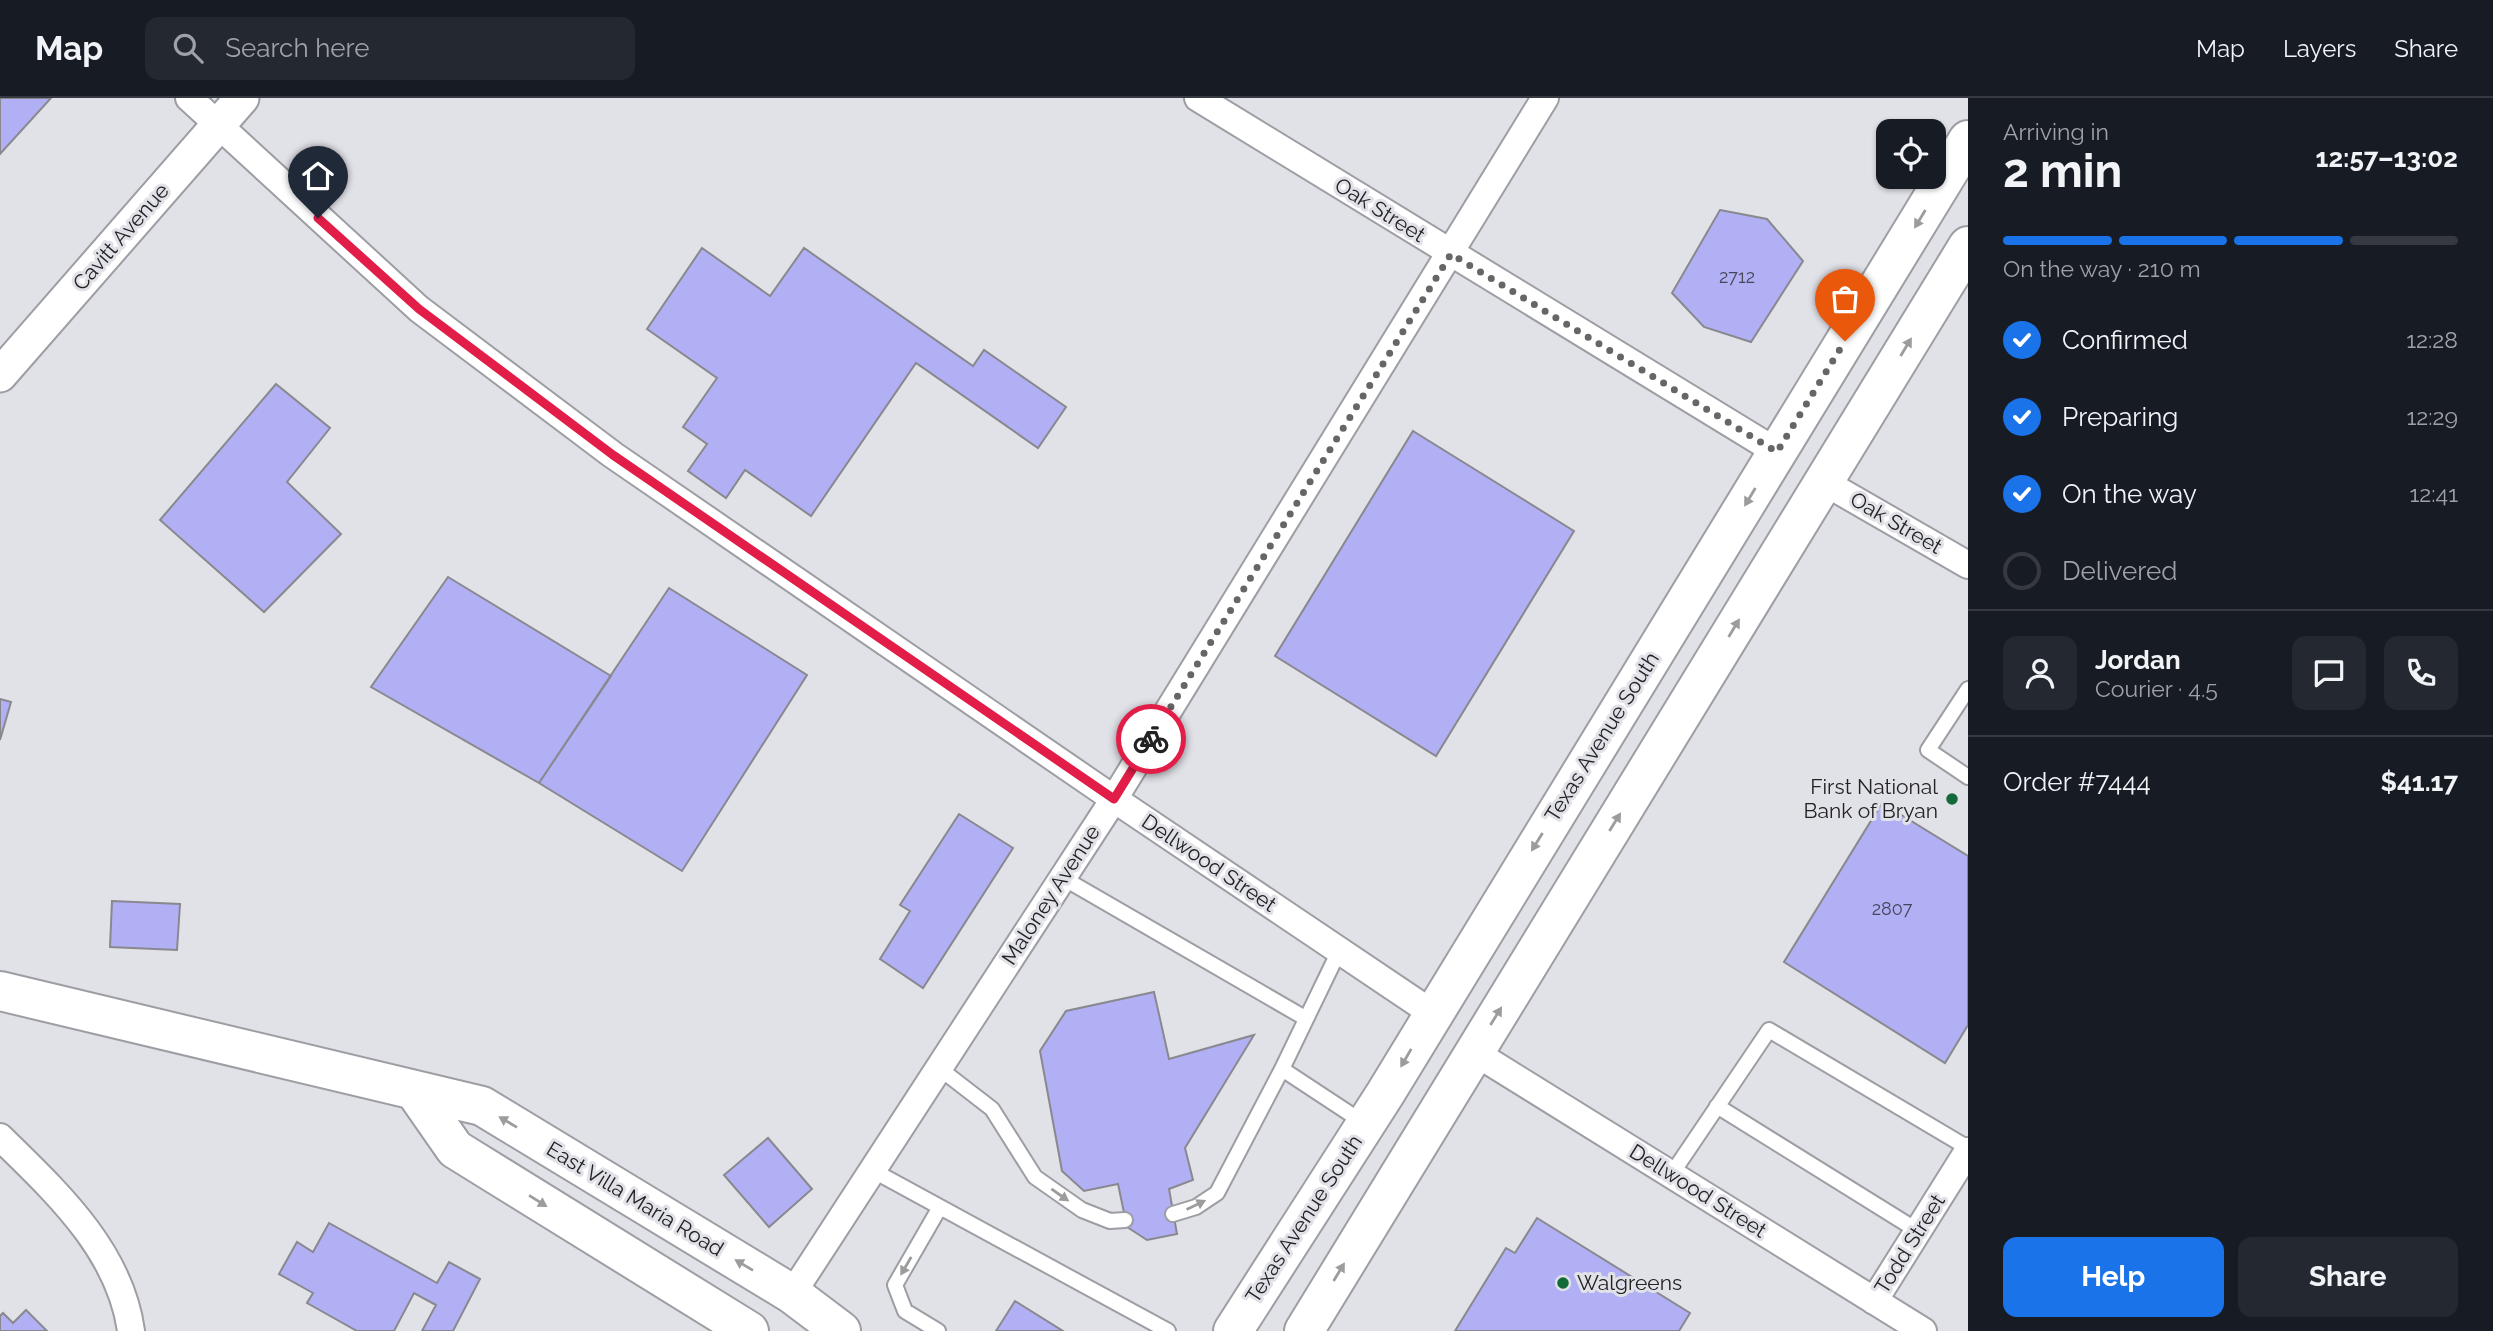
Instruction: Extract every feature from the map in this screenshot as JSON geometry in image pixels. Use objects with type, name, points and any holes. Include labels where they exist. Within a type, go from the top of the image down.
[{"type":"main road","name":"Texas Avenue South","points":[[1233,1331],[1366,1124],[1968,140]]},
{"type":"main road","points":[[1304,1331],[1968,246]]},
{"type":"main road","name":"East Villa Maria Road","points":[[0,991],[482,1107],[792,1294],[841,1331]]},
{"type":"main road","points":[[416,1093],[456,1149],[749,1331]]},
{"type":"street","name":"Dellwood Street","points":[[189,98],[419,309],[613,455],[1114,799],[1432,1013]]},
{"type":"street","name":"Cavitt Avenue","points":[[0,375],[242,98]]},
{"type":"street","name":"Oak Street","points":[[1198,98],[1777,452]]},
{"type":"street","name":"Maloney Avenue","points":[[792,1294],[1114,799],[1545,98]]},
{"type":"street","name":"Oak Street","points":[[1824,482],[1968,565]]},
{"type":"street","name":"Dellwood Street","points":[[1474,1052],[1923,1331]]},
{"type":"street","points":[[0,1137],[78,1218],[108,1261],[128,1307],[131,1331]]},
{"type":"street","name":"Todd Street","points":[[1874,1301],[1968,1150]]},
{"type":"lane","points":[[1968,689],[1928,750],[1968,777]]},
{"type":"lane","points":[[1063,878],[1305,1018]]},
{"type":"lane","points":[[1174,1214],[1196,1207],[1217,1193],[1282,1069],[1339,951]]},
{"type":"lane","points":[[1671,1175],[1769,1030],[1968,1150]]},
{"type":"lane","points":[[939,1068],[992,1109],[1035,1177],[1082,1210],[1110,1221],[1125,1220]]},
{"type":"lane","points":[[1282,1069],[1366,1124]]},
{"type":"lane","points":[[1717,1106],[1918,1231]]},
{"type":"lane","points":[[872,1170],[1149,1326],[1168,1331]]},
{"type":"lane","points":[[938,1331],[905,1311],[895,1284],[940,1207]]},
{"type":"building","points":[[0,98],[51,98],[0,154]]},
{"type":"building","points":[[1720,210],[1767,219],[1803,261],[1751,342],[1704,327],[1672,293]]},
{"type":"building","points":[[702,248],[770,296],[804,248],[973,366],[984,350],[1066,407],[1038,448],[916,363],[811,516],[745,470],[726,498],[688,471],[707,444],[683,427],[717,378],[647,329]]},
{"type":"building","points":[[276,384],[330,428],[287,482],[341,534],[264,612],[160,520]]},
{"type":"building","points":[[1413,431],[1574,531],[1436,756],[1275,656]]},
{"type":"building","points":[[448,577],[611,676],[539,783],[371,687]]},
{"type":"building","points":[[669,588],[807,675],[682,871],[539,783]]},
{"type":"building","points":[[0,699],[11,702],[0,740]]},
{"type":"building","points":[[1882,803],[1968,856],[1968,1025],[1945,1063],[1784,962]]},
{"type":"building","points":[[959,814],[1013,848],[923,988],[880,959],[910,911],[900,905]]},
{"type":"building","points":[[112,901],[180,904],[177,950],[110,947]]},
{"type":"building","points":[[1154,992],[1169,1059],[1254,1035],[1185,1148],[1193,1180],[1169,1189],[1177,1234],[1147,1240],[1127,1227],[1118,1184],[1084,1191],[1062,1171],[1040,1051],[1066,1011]]},
{"type":"building","points":[[768,1138],[812,1189],[769,1227],[724,1175]]},
{"type":"building","name":"Walgreens","points":[[1537,1218],[1690,1313],[1679,1331],[1455,1331],[1506,1248],[1515,1253]]},
{"type":"building","points":[[329,1223],[437,1283],[449,1262],[480,1279],[453,1331],[422,1331],[436,1305],[414,1293],[394,1331],[357,1331],[307,1303],[313,1293],[279,1274],[297,1242],[313,1252]]},
{"type":"building","points":[[1015,1301],[1063,1331],[996,1331]]},
{"type":"building","points":[[26,1310],[47,1331],[0,1331],[0,1316],[3,1313],[13,1323]]},
{"type":"way so far","points":[[1151,739],[1451,254],[1777,452],[1845,341]]},
{"type":"place","name":"First National Bank of Bryan","points":[[1952,799]]},
{"type":"place","name":"Walgreens","points":[[1563,1283]]},
{"type":"route","points":[[318,218],[419,309],[613,455],[1114,799],[1151,739]]}]
